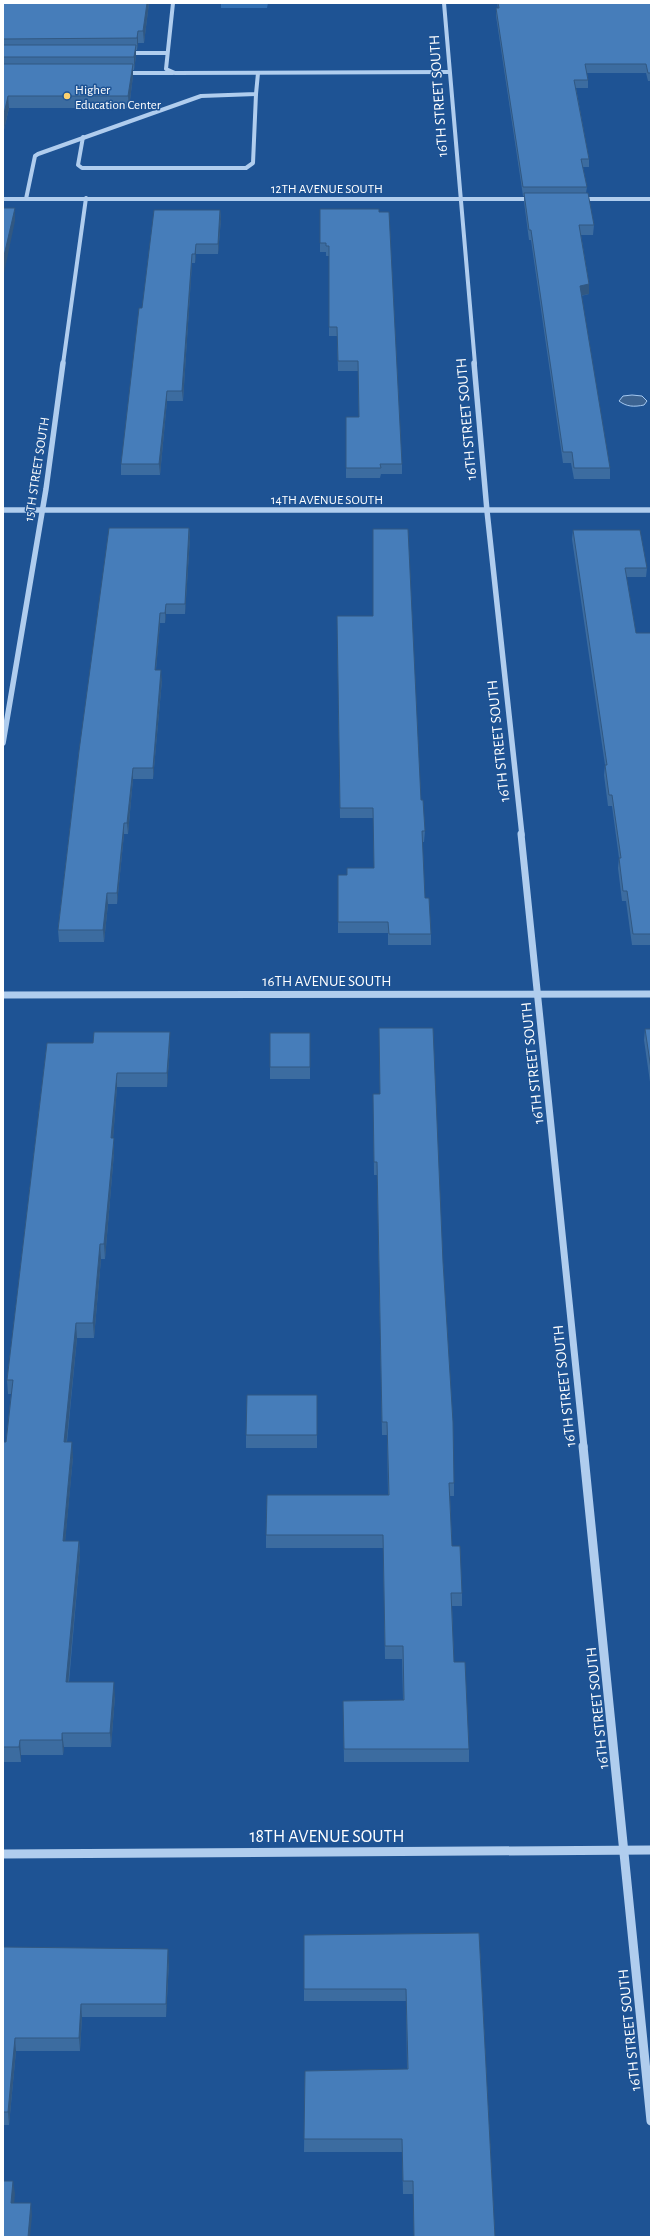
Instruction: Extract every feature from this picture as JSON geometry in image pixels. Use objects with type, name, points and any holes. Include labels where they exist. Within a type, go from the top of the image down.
[{"type":"street","points":[[173,3],[166,68],[175,73]]},
{"type":"street","name":"16TH STREET SOUTH","points":[[444,3],[459,199],[487,511],[538,994],[651,2121]]},
{"type":"street","points":[[120,53],[167,53]]},
{"type":"street","points":[[119,73],[258,74],[449,72]]},
{"type":"street","points":[[83,137],[78,165],[82,168],[246,168],[253,163],[258,74]]},
{"type":"street","points":[[26,199],[35,156],[44,151],[201,96],[213,94],[256,94]]},
{"type":"street","name":"15TH STREET SOUTH","points":[[3,743],[41,510],[86,198]]},
{"type":"street","name":"12TH AVENUE SOUTH","points":[[3,199],[541,199]]},
{"type":"street","points":[[572,199],[651,199]]},
{"type":"street","name":"14TH AVENUE SOUTH","points":[[3,510],[651,510]]},
{"type":"street","name":"16TH AVENUE SOUTH","points":[[3,995],[651,994]]},
{"type":"street","name":"18TH AVENUE SOUTH","points":[[3,1854],[651,1850]]},
{"type":"shaded area","points":[[221,3],[268,3],[267,8],[221,8]]},
{"type":"shaded area","points":[[623,396],[642,396],[647,401],[644,405],[634,406],[619,401]]},
{"type":"building","points":[[3,3],[147,3],[143,31],[138,31],[137,38],[3,39]]},
{"type":"building","points":[[498,3],[651,3],[651,73],[648,73],[646,64],[585,64],[588,80],[574,80],[589,159],[581,159],[587,187],[523,187],[496,8],[499,8]]},
{"type":"building","points":[[3,45],[136,45],[134,57],[3,57]]},
{"type":"building","points":[[3,64],[133,64],[128,96],[8,96],[3,118]]},
{"type":"building","points":[[524,193],[588,193],[594,225],[579,225],[589,284],[580,286],[610,468],[574,468],[572,452],[563,452],[531,230],[529,230]]},
{"type":"building","points":[[3,208],[15,208],[3,260]]},
{"type":"building","points":[[320,209],[379,209],[379,212],[389,212],[402,464],[380,464],[381,468],[346,468],[346,417],[359,417],[358,361],[338,361],[337,327],[329,327],[329,246],[326,246],[326,243],[320,243]]},
{"type":"building","points":[[154,210],[220,210],[218,244],[196,244],[195,254],[192,254],[182,391],[167,391],[159,464],[121,464],[139,308],[142,308]]},
{"type":"building","points":[[109,528],[189,528],[185,604],[166,604],[165,613],[160,613],[155,670],[161,670],[153,768],[133,768],[127,823],[124,823],[117,893],[107,893],[103,930],[58,930],[79,751]]},
{"type":"building","points":[[373,529],[408,529],[421,800],[423,800],[425,831],[422,831],[425,898],[429,898],[431,934],[389,934],[388,922],[338,922],[338,875],[347,875],[347,868],[374,868],[373,808],[340,808],[337,616],[373,616]]},
{"type":"building","points":[[573,530],[640,530],[647,568],[625,568],[636,633],[651,633],[651,934],[633,934],[627,891],[623,891],[619,858],[621,858],[612,795],[609,795],[605,765],[607,765]]},
{"type":"building","points":[[379,1028],[433,1028],[443,1262],[453,1422],[454,1483],[449,1483],[452,1546],[460,1546],[462,1593],[451,1593],[454,1662],[465,1662],[469,1749],[344,1749],[343,1701],[404,1700],[403,1646],[385,1646],[383,1535],[266,1535],[267,1495],[389,1495],[387,1422],[382,1422],[377,1162],[374,1162],[373,1094],[380,1094]]},
{"type":"building","points":[[645,1029],[651,1029],[651,1069]]},
{"type":"building","points":[[94,1032],[170,1032],[167,1073],[117,1073],[111,1138],[114,1138],[104,1244],[100,1244],[93,1323],[76,1323],[64,1442],[72,1442],[63,1541],[79,1541],[66,1682],[114,1682],[110,1733],[62,1733],[62,1740],[20,1740],[19,1747],[3,1747],[3,1442],[6,1442],[13,1380],[7,1380],[47,1043],[93,1043]]},
{"type":"building","points":[[270,1033],[310,1033],[310,1067],[270,1067]]},
{"type":"building","points":[[247,1395],[317,1395],[317,1435],[246,1435]]},
{"type":"building","points":[[479,1933],[495,2237],[414,2237],[413,2181],[403,2181],[402,2139],[304,2139],[305,2071],[408,2069],[406,1989],[304,1989],[304,1935]]},
{"type":"building","points":[[3,1947],[168,1949],[166,2004],[81,2004],[79,2038],[15,2038],[8,2112],[3,2112]]},
{"type":"building","points":[[3,2181],[13,2181],[11,2203],[31,2203],[28,2237],[3,2237]]},
{"type":"place","name":"Higher Education Center","points":[[67,96]]}]
